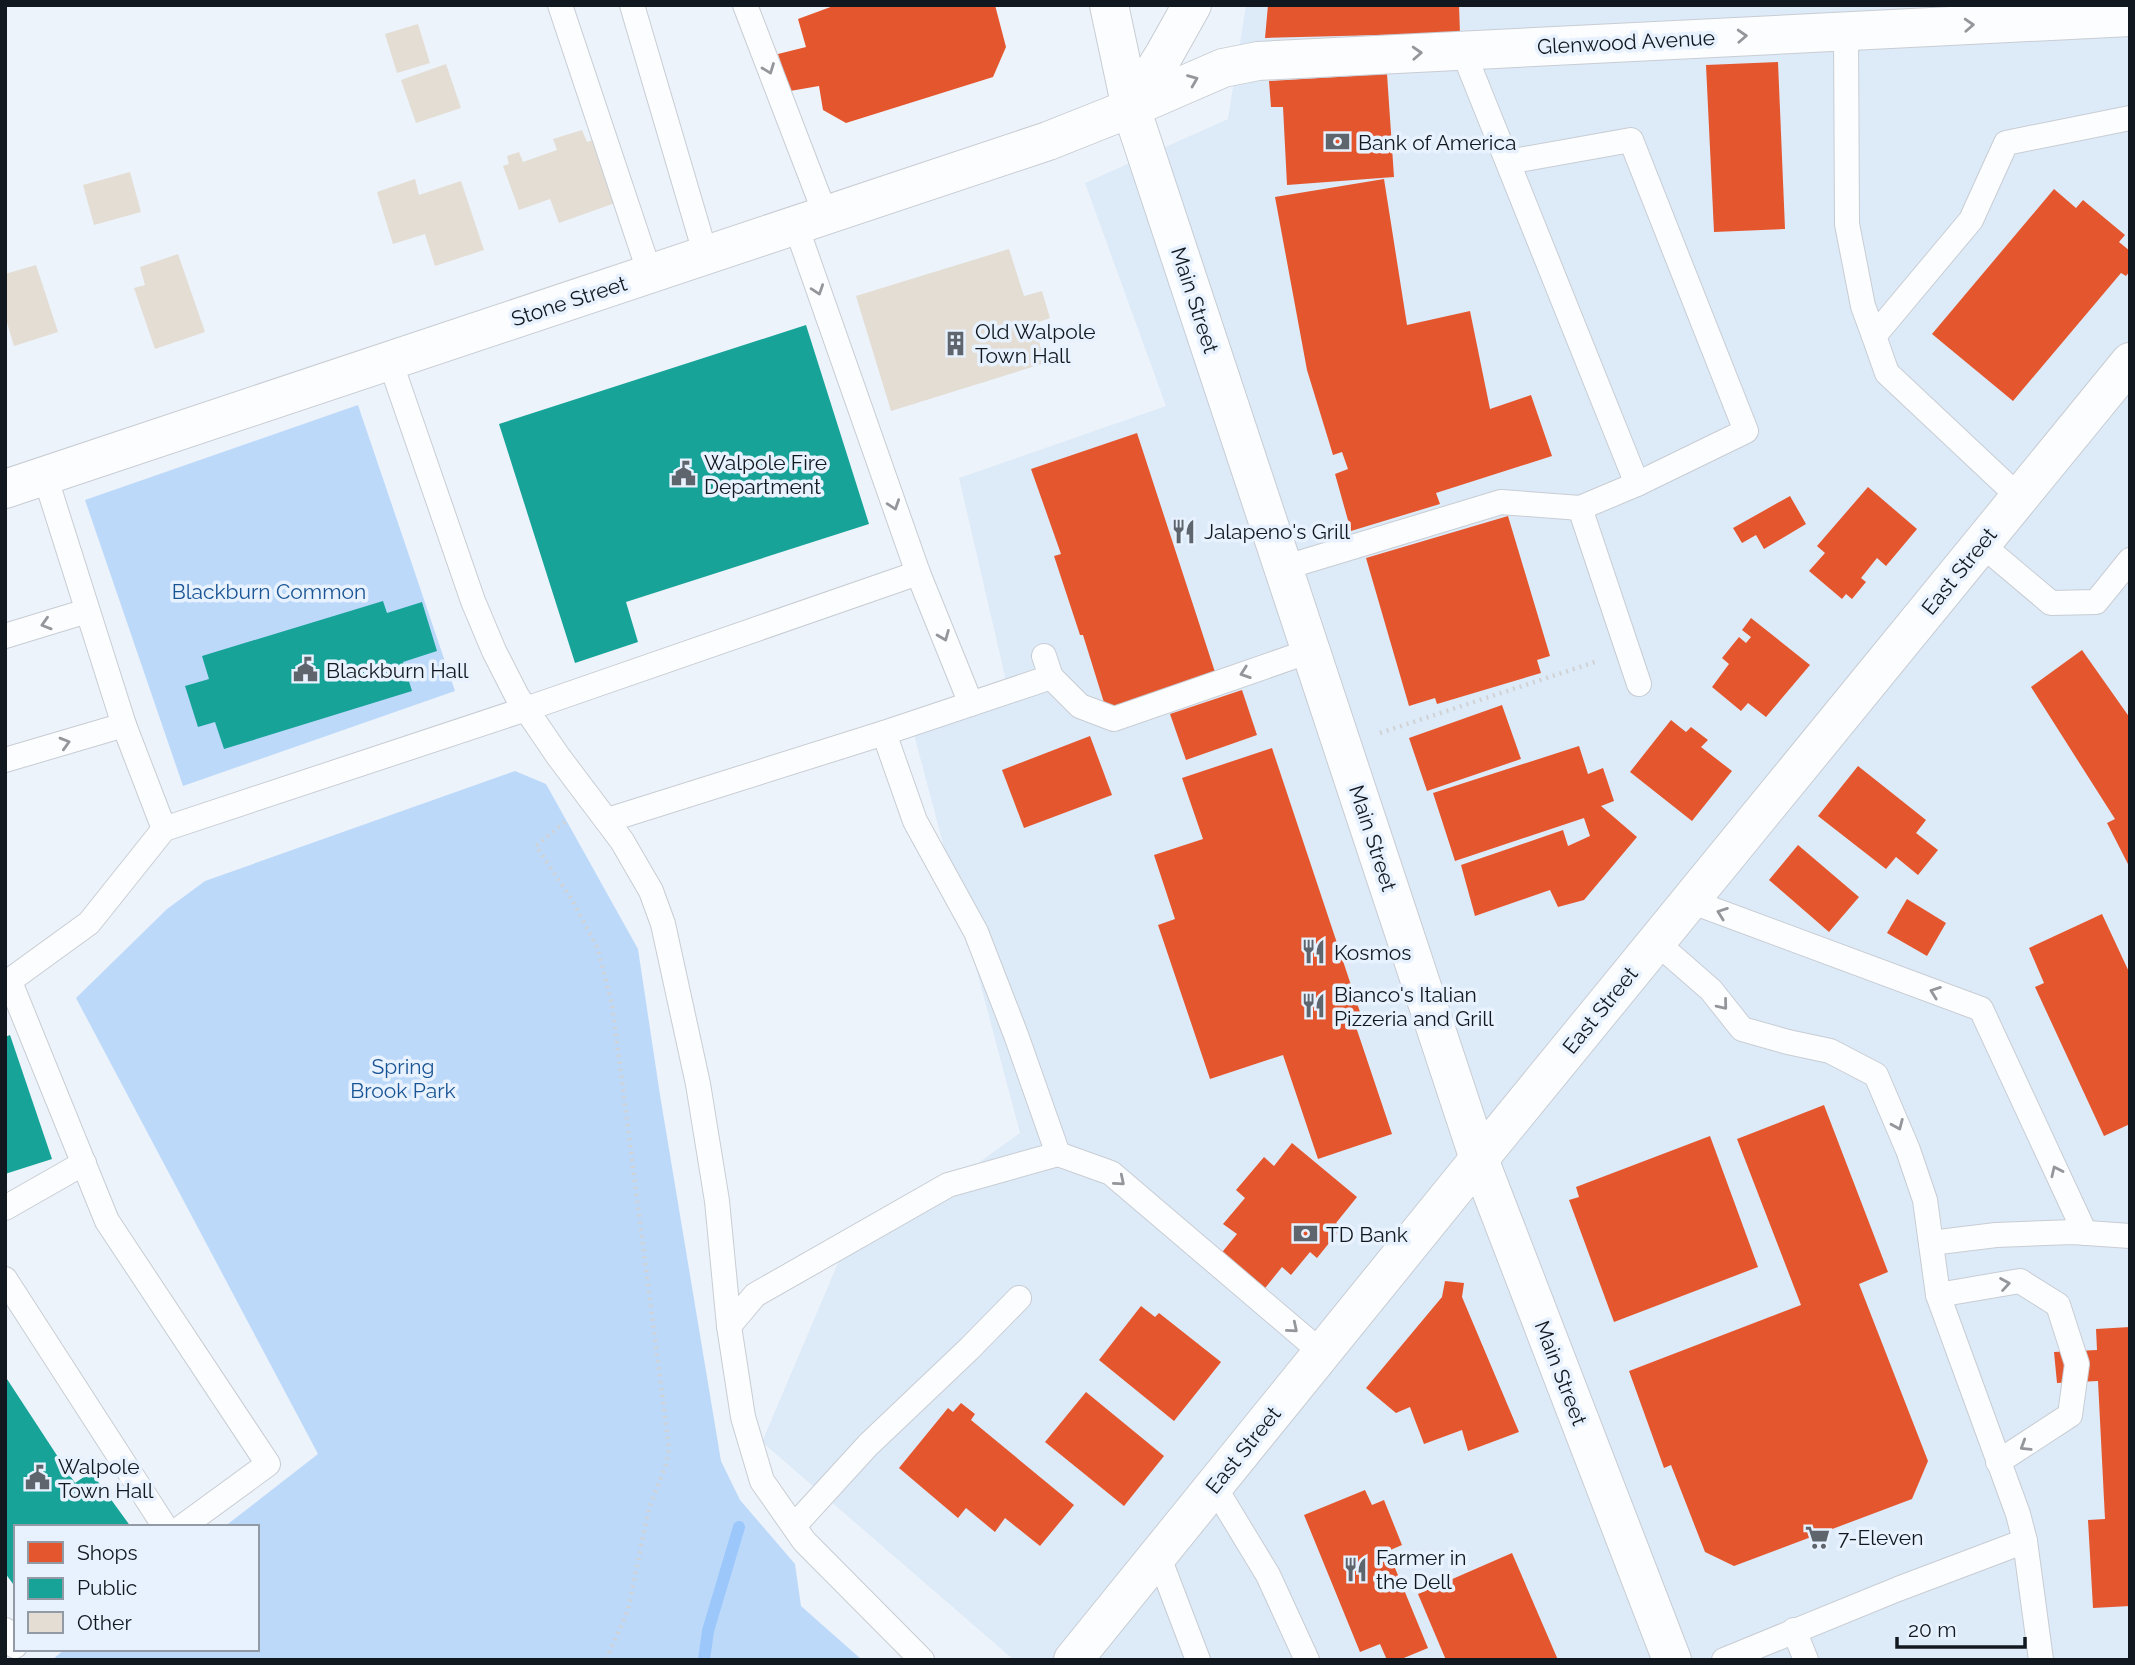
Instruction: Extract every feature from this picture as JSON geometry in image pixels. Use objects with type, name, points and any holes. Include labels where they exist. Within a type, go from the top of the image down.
[{"type":"main road","name":"Main Street","points":[[1109,5],[1130,108],[1479,1159],[1672,1660]]},
{"type":"main road","points":[[1130,108],[1192,5]]},
{"type":"main road","name":"Glenwood Avenue","points":[[1130,108],[1223,68],[1258,61],[2130,17]]},
{"type":"main road","name":"Stone Street","points":[[5,489],[1048,141],[1130,108]]},
{"type":"main road","name":"East Street","points":[[1073,1660],[1321,1352],[2130,362]]},
{"type":"lane","points":[[560,5],[650,274]]},
{"type":"lane","points":[[632,5],[706,256]]},
{"type":"lane","points":[[745,5],[918,573],[971,704]]},
{"type":"lane","points":[[1846,31],[1847,224],[1863,306],[1887,373],[2019,497]]},
{"type":"lane","points":[[1462,51],[1637,484]]},
{"type":"lane","points":[[1874,336],[1971,220],[2006,143],[2130,118]]},
{"type":"lane","points":[[1283,568],[1501,502],[1580,508],[1637,484],[1746,431],[1631,140],[1508,162]]},
{"type":"lane","points":[[390,361],[473,601],[499,662],[526,709],[558,756],[608,820],[651,891],[663,924],[698,1084],[717,1201],[729,1326],[743,1417],[762,1481],[804,1541],[922,1660]]},
{"type":"lane","points":[[45,476],[124,725],[164,829]]},
{"type":"lane","points":[[1580,508],[1639,684]]},
{"type":"lane","points":[[1981,544],[2051,603],[2096,603],[2130,560]]},
{"type":"lane","points":[[184,1525],[268,1464],[107,1220],[8,983],[89,923],[164,829],[526,709],[918,573]]},
{"type":"lane","points":[[5,636],[87,611]]},
{"type":"lane","points":[[608,820],[971,704],[1048,666],[1080,706],[1114,719],[1310,651]]},
{"type":"lane","points":[[5,760],[124,725]]},
{"type":"lane","points":[[884,733],[915,821],[976,932],[1058,1154]]},
{"type":"lane","points":[[1690,901],[1981,1009],[2085,1233]]},
{"type":"lane","points":[[1656,942],[1711,990],[1742,1029],[1830,1051],[1876,1075],[1909,1150],[1925,1200],[1938,1295],[2025,1541],[2042,1660]]},
{"type":"lane","points":[[729,1326],[755,1295],[948,1185],[1058,1154],[1111,1173],[1321,1352]]},
{"type":"lane","points":[[5,1208],[84,1163]]},
{"type":"lane","points":[[1931,1244],[1996,1235],[2085,1233],[2130,1236]]},
{"type":"lane","points":[[5,1279],[164,1525]]},
{"type":"lane","points":[[1938,1295],[2020,1282],[2058,1305],[2077,1364],[2070,1415],[1998,1462]]},
{"type":"lane","points":[[793,1526],[869,1445],[1019,1298]]},
{"type":"lane","points":[[1214,1486],[1268,1575],[1307,1660]]},
{"type":"lane","points":[[1724,1660],[1794,1630],[2025,1541]]},
{"type":"lane","points":[[1158,1555],[1198,1660]]},
{"type":"lane","points":[[1794,1630],[1806,1660]]},
{"type":"path","points":[[1342,746],[1628,651]]},
{"type":"path","points":[[593,800],[536,846],[572,900],[597,947],[612,1004],[669,1448],[649,1508],[628,1610],[606,1660]]},
{"type":"shaded area","points":[[1246,5],[2130,5],[2130,1660],[1014,1660],[762,1442],[838,1263],[1020,1133],[912,727],[1007,685],[959,478],[1166,406],[1085,183],[1228,119]]},
{"type":"green space","name":"Blackburn Common","points":[[358,405],[455,691],[183,786],[85,500]]},
{"type":"green space","name":"Spring Brook Park","points":[[515,771],[546,784],[638,949],[721,1461],[740,1500],[795,1564],[801,1606],[862,1660],[52,1660],[63,1651],[259,1651],[259,1525],[227,1525],[318,1454],[76,998],[167,909],[205,881]]},
{"type":"building: Shops","points":[[836,5],[995,5],[1006,47],[993,77],[846,123],[823,110],[819,86],[790,91],[778,54],[806,47],[798,19]]},
{"type":"building: Shops","points":[[1268,5],[1459,5],[1460,33],[1265,38]]},
{"type":"building: Shops","points":[[1778,62],[1785,229],[1714,232],[1706,65]]},
{"type":"building: Shops","name":"Bank of America","points":[[1387,74],[1394,177],[1287,185],[1283,107],[1271,107],[1269,81]]},
{"type":"building: Shops","points":[[1384,179],[1407,325],[1470,311],[1490,409],[1531,395],[1552,456],[1436,493],[1440,504],[1351,531],[1335,474],[1348,469],[1342,452],[1333,455],[1307,370],[1275,197]]},
{"type":"building: Shops","points":[[2054,189],[2076,208],[2083,200],[2125,235],[2119,242],[2130,251],[2130,271],[2126,276],[2121,273],[2013,401],[1932,334]]},
{"type":"building: Shops","points":[[1137,433],[1215,672],[1106,709],[1054,556],[1061,554],[1031,469]]},
{"type":"building: Shops","points":[[1868,487],[1917,529],[1886,566],[1877,558],[1861,578],[1866,582],[1852,599],[1846,594],[1842,599],[1809,571],[1825,553],[1817,546]]},
{"type":"building: Shops","points":[[1790,496],[1806,524],[1764,549],[1756,535],[1742,543],[1733,528]]},
{"type":"building: Shops","points":[[1508,516],[1550,656],[1537,660],[1541,673],[1437,704],[1435,698],[1409,706],[1366,558]]},
{"type":"building: Shops","points":[[1751,618],[1810,665],[1766,717],[1748,703],[1741,711],[1712,687],[1729,664],[1722,658],[1739,637],[1746,643],[1751,637],[1742,630]]},
{"type":"building: Shops","points":[[2082,650],[2130,718],[2130,868],[2107,823],[2115,819],[2031,687]]},
{"type":"building: Shops","points":[[1242,690],[1257,735],[1186,760],[1170,714]]},
{"type":"building: Shops","points":[[1502,705],[1521,759],[1427,791],[1409,738]]},
{"type":"building: Shops","points":[[1671,720],[1686,732],[1691,727],[1708,740],[1701,747],[1732,771],[1692,821],[1630,772]]},
{"type":"building: Shops","points":[[1090,736],[1112,795],[1024,828],[1002,770]]},
{"type":"building: Shops","points":[[1579,746],[1588,774],[1603,768],[1614,801],[1601,806],[1637,837],[1584,900],[1558,907],[1550,890],[1475,916],[1461,865],[1563,830],[1568,846],[1590,836],[1584,818],[1455,861],[1433,793]]},
{"type":"building: Shops","points":[[1272,748],[1364,1024],[1356,1027],[1392,1134],[1318,1159],[1283,1055],[1210,1079],[1158,925],[1175,919],[1154,855],[1203,839],[1182,778]]},
{"type":"building: Shops","points":[[1858,766],[1926,820],[1916,833],[1938,850],[1918,875],[1896,857],[1886,869],[1818,816]]},
{"type":"building: Shops","points":[[1798,845],[1859,897],[1829,932],[1769,880]]},
{"type":"building: Shops","points":[[1907,899],[1946,923],[1927,956],[1887,933]]},
{"type":"building: Shops","points":[[2102,914],[2130,974],[2130,1124],[2104,1136],[2035,987],[2044,983],[2029,948]]},
{"type":"building: Shops","points":[[1824,1105],[1888,1272],[1859,1284],[1928,1461],[1912,1499],[1734,1566],[1705,1552],[1671,1465],[1664,1468],[1629,1371],[1801,1305],[1737,1139]]},
{"type":"building: Shops","points":[[1710,1136],[1758,1267],[1614,1322],[1569,1200],[1579,1197],[1576,1187]]},
{"type":"building: Shops","points":[[1292,1143],[1357,1197],[1336,1223],[1342,1227],[1317,1258],[1310,1252],[1291,1275],[1282,1267],[1262,1292],[1219,1256],[1237,1234],[1223,1224],[1245,1198],[1236,1190],[1264,1157],[1274,1166]]},
{"type":"building: Shops","points":[[1445,1281],[1464,1283],[1462,1297],[1519,1432],[1468,1451],[1462,1430],[1424,1444],[1410,1407],[1396,1413],[1366,1388],[1442,1297]]},
{"type":"building: Shops","points":[[1141,1306],[1155,1317],[1159,1313],[1221,1362],[1174,1421],[1099,1360]]},
{"type":"building: Shops","points":[[2130,1327],[2130,1606],[2093,1608],[2088,1520],[2105,1519],[2098,1381],[2057,1383],[2054,1352],[2097,1350],[2096,1329]]},
{"type":"building: Shops","points":[[1086,1392],[1164,1456],[1124,1506],[1045,1442]]},
{"type":"building: Shops","points":[[961,1403],[975,1414],[971,1420],[1074,1505],[1040,1546],[1005,1518],[995,1532],[966,1508],[958,1518],[899,1468],[948,1408],[953,1412]]},
{"type":"building: Shops","points":[[1365,1490],[1372,1505],[1384,1500],[1402,1545],[1388,1551],[1428,1648],[1399,1660],[1387,1660],[1380,1644],[1360,1652],[1304,1515]]},
{"type":"building: Shops","points":[[1512,1553],[1558,1660],[1446,1660],[1418,1594]]},
{"type":"building: Public","name":"Walpole Fire Department","points":[[806,325],[869,524],[626,602],[638,642],[575,663],[499,424]]},
{"type":"building: Public","name":"Blackburn Hall","points":[[383,601],[387,613],[422,602],[437,651],[403,662],[412,691],[224,749],[215,722],[198,727],[185,686],[209,679],[202,656]]},
{"type":"building: Public","points":[[10,1035],[52,1159],[5,1174],[5,1037]]},
{"type":"building: Public","name":"Walpole Town Hall","points":[[5,1376],[75,1483],[91,1472],[130,1525],[14,1525],[14,1585],[5,1573]]},
{"type":"building: Other","points":[[418,24],[430,63],[397,73],[385,34]]},
{"type":"building: Other","points":[[446,64],[461,108],[416,123],[401,80]]},
{"type":"building: Other","points":[[582,130],[587,142],[593,140],[615,203],[559,223],[550,199],[519,210],[503,166],[509,164],[507,156],[519,152],[523,162],[557,150],[553,139]]},
{"type":"building: Other","points":[[130,172],[141,212],[94,225],[83,185]]},
{"type":"building: Other","points":[[415,179],[419,195],[461,181],[484,250],[435,266],[425,234],[393,244],[377,192]]},
{"type":"building: Other","name":"Old Walpole Town Hall","points":[[1009,249],[1024,296],[1042,291],[1050,318],[1034,324],[1045,363],[891,411],[856,296]]},
{"type":"building: Other","points":[[178,254],[205,332],[155,349],[134,288],[145,285],[140,267]]},
{"type":"building: Other","points":[[36,265],[58,332],[14,346],[5,316],[5,274]]},
{"type":"waterway","points":[[704,1660],[708,1631],[739,1527]]},
{"type":"place","name":"Bank of America","points":[[1338,142]]},
{"type":"place","name":"Old Walpole Town Hall","points":[[955,343]]},
{"type":"place","name":"Walpole Fire Department","points":[[684,474]]},
{"type":"place","name":"Jalapeno's Grill","points":[[1184,531]]},
{"type":"place","name":"Blackburn Hall","points":[[306,670]]},
{"type":"place","name":"Kosmos","points":[[1314,952]]},
{"type":"place","name":"Bianco's Italian Pizzeria and Grill","points":[[1314,1006]]},
{"type":"place","name":"TD Bank","points":[[1306,1234]]},
{"type":"place","name":"Walpole Town Hall","points":[[38,1478]]},
{"type":"place","name":"7-Eleven","points":[[1818,1537]]},
{"type":"place","name":"Farmer in the Dell","points":[[1356,1569]]}]
